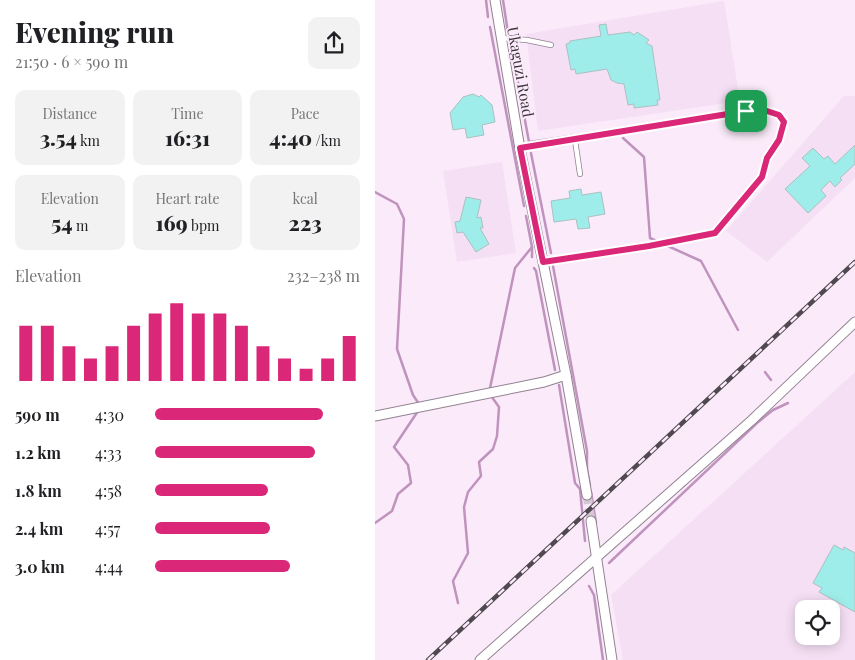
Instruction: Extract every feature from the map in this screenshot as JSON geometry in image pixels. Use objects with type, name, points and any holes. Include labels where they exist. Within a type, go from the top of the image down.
[{"type":"street","name":"Ukaguzi Road","points":[[495,0],[520,148],[566,374],[587,495]]},
{"type":"street","points":[[480,660],[752,420],[855,322]]},
{"type":"street","points":[[375,416],[526,386],[566,374]]},
{"type":"street","points":[[591,521],[613,660]]},
{"type":"lane","points":[[500,38],[527,40],[551,45]]},
{"type":"lane","points":[[520,148],[746,111],[764,110],[779,115],[784,122],[779,140],[767,158],[762,177],[715,233],[649,246],[543,262]]},
{"type":"lane","points":[[575,140],[580,174]]},
{"type":"shaded area","points":[[724,1],[740,101],[538,131],[526,34]]},
{"type":"shaded area","points":[[844,96],[855,96],[855,178],[767,262],[726,231]]},
{"type":"shaded area","points":[[502,162],[516,253],[457,262],[443,171]]},
{"type":"shaded area","points":[[855,372],[855,660],[623,660],[611,595]]},
{"type":"building","points":[[606,24],[608,35],[630,32],[634,35],[637,32],[649,40],[646,43],[652,46],[660,100],[657,100],[658,105],[634,108],[634,104],[628,105],[624,84],[611,80],[607,69],[576,74],[575,69],[571,70],[566,44],[570,43],[570,41],[601,36],[599,25]]},
{"type":"building","points":[[473,94],[479,97],[481,95],[492,105],[495,122],[482,125],[484,135],[467,138],[465,128],[453,130],[450,113],[463,97]]},
{"type":"building","points":[[855,145],[855,164],[840,178],[842,180],[835,187],[830,181],[821,190],[826,196],[808,213],[785,189],[810,166],[802,158],[813,148],[824,159],[828,156],[835,164]]},
{"type":"building","points":[[581,189],[582,195],[601,192],[605,214],[588,217],[590,228],[578,229],[576,219],[554,222],[551,201],[570,198],[569,191]]},
{"type":"building","points":[[466,197],[481,200],[477,218],[481,217],[483,228],[480,228],[489,244],[476,252],[463,232],[457,233],[455,222],[460,221]]},
{"type":"building","points":[[834,545],[843,550],[844,547],[855,553],[855,612],[840,604],[840,600],[833,600],[819,592],[822,588],[813,583]]},
{"type":"waterway","points":[[486,0],[488,17]]},
{"type":"waterway","points":[[503,0],[508,33]]},
{"type":"waterway","points":[[490,27],[524,206]]},
{"type":"waterway","points":[[511,45],[529,142],[613,130]]},
{"type":"waterway","points":[[623,138],[644,157],[650,238],[701,261],[738,330]]},
{"type":"waterway","points":[[531,153],[551,253]]},
{"type":"waterway","points":[[375,192],[397,204],[404,219],[397,349],[413,395],[419,404]]},
{"type":"waterway","points":[[526,216],[532,257]]},
{"type":"waterway","points":[[458,603],[453,581],[468,553],[464,507],[468,492],[481,476],[479,462],[493,449],[497,436],[499,407],[489,393],[515,268],[532,247]]},
{"type":"waterway","points":[[553,266],[587,451],[587,469],[590,486]]},
{"type":"waterway","points":[[534,268],[555,370]]},
{"type":"waterway","points":[[765,372],[771,380]]},
{"type":"waterway","points":[[559,385],[575,483],[580,489],[585,541]]},
{"type":"waterway","points":[[609,563],[757,423],[773,410],[788,403]]},
{"type":"waterway","points":[[375,523],[392,511],[398,494],[411,483],[408,465],[394,447],[418,411]]},
{"type":"waterway","points":[[591,492],[596,523]]},
{"type":"waterway","points":[[589,586],[594,595],[603,660]]},
{"type":"tunnel","points":[[587,495],[591,521]]},
{"type":"railway","points":[[428,660],[855,262]]},
{"type":"route","points":[[764,110],[779,115],[784,122],[779,140],[767,158],[762,177],[715,233],[649,246],[543,262],[520,148],[746,111],[764,110]]}]
